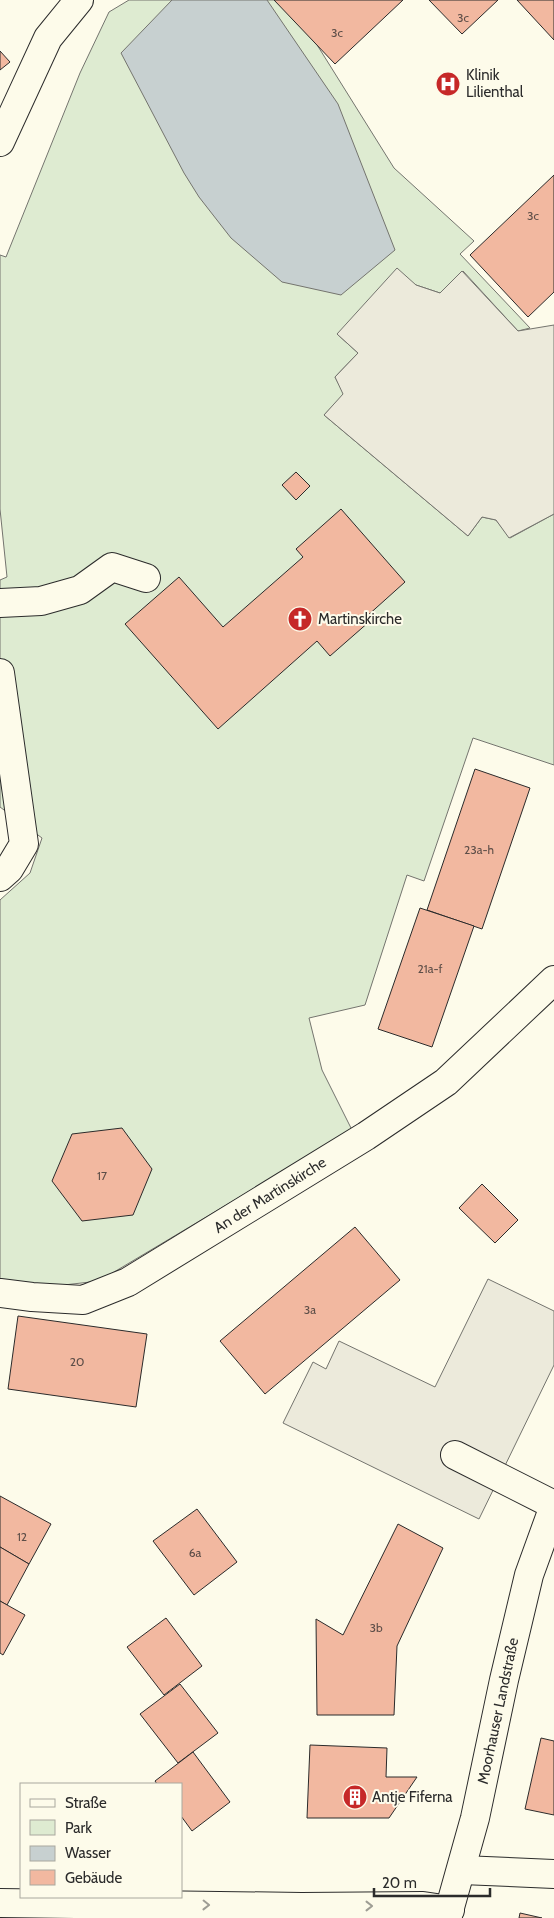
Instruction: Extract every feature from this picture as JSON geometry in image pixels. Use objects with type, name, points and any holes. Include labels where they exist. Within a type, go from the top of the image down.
[{"type":"street","points":[[0,142],[48,38],[73,7]]},
{"type":"street","points":[[0,603],[41,601],[80,590],[112,567],[146,578]]},
{"type":"street","points":[[0,673],[24,844],[9,869],[0,876]]},
{"type":"street","name":"An der Martinskirche","points":[[0,1293],[83,1300],[128,1282],[366,1136],[446,1082],[554,980]]},
{"type":"street","points":[[455,1455],[554,1506]]},
{"type":"street","name":"Moorhauser Landstraße","points":[[448,1914],[462,1870],[529,1575],[554,1506]]},
{"type":"street","points":[[462,1870],[554,1874]]},
{"type":"street","points":[[0,1903],[302,1907],[423,1906],[448,1914]]},
{"type":"green space","points":[[129,0],[289,0],[394,168],[474,241],[460,254],[530,328],[518,331],[463,271],[440,293],[416,285],[337,334],[358,353],[335,377],[344,394],[324,415],[468,536],[482,517],[496,520],[510,538],[554,514],[554,765],[473,738],[424,881],[407,875],[365,1005],[309,1018],[322,1070],[352,1130],[99,1281],[55,1286],[0,1279],[0,900],[30,873],[42,838],[0,807],[0,580],[7,577],[0,509],[0,255],[6,257],[80,73],[109,12]]},
{"type":"shaded area","points":[[397,268],[416,285],[440,293],[462,271],[518,331],[554,325],[554,514],[509,538],[496,520],[482,517],[468,536],[324,415],[343,394],[335,377],[358,353],[337,334]]},
{"type":"shaded area","points":[[488,1279],[554,1311],[554,1365],[479,1519],[283,1423],[313,1362],[326,1369],[339,1341],[435,1387]]},
{"type":"water","points":[[172,0],[267,0],[338,104],[395,250],[341,295],[282,282],[231,238],[199,197],[184,173],[121,53]]},
{"type":"building","points":[[274,0],[403,0],[335,64]]},
{"type":"building","points":[[429,0],[498,0],[462,34]]},
{"type":"building","points":[[517,0],[554,0],[554,40]]},
{"type":"building","points":[[0,51],[10,62],[0,70]]},
{"type":"building","points":[[554,175],[554,292],[528,317],[470,255]]},
{"type":"building","points":[[296,472],[310,486],[296,500],[282,485]]},
{"type":"building","name":"Martinskirche","points":[[341,509],[405,582],[366,617],[370,621],[330,656],[317,641],[218,729],[125,624],[179,577],[223,627],[303,557],[296,549]]},
{"type":"building","points":[[475,769],[530,788],[482,929],[427,910]]},
{"type":"building","points":[[420,908],[474,926],[432,1047],[378,1029]]},
{"type":"building","points":[[122,1128],[152,1169],[133,1215],[82,1221],[52,1181],[72,1134]]},
{"type":"building","points":[[482,1184],[518,1220],[495,1243],[459,1208]]},
{"type":"building","points":[[355,1227],[400,1280],[265,1394],[220,1341]]},
{"type":"building","points":[[18,1316],[147,1334],[136,1407],[8,1389]]},
{"type":"building","points":[[0,1496],[51,1524],[29,1564],[0,1547]]},
{"type":"building","points":[[197,1509],[237,1562],[194,1595],[153,1541]]},
{"type":"building","points":[[398,1524],[443,1548],[397,1646],[394,1715],[317,1715],[316,1619],[343,1635]]},
{"type":"building","points":[[0,1547],[29,1564],[7,1605],[0,1601]]},
{"type":"building","points":[[0,1601],[25,1615],[3,1655],[0,1653]]},
{"type":"building","points":[[166,1618],[202,1666],[164,1695],[127,1647]]},
{"type":"building","points":[[180,1684],[218,1733],[178,1763],[140,1714]]},
{"type":"building","points":[[541,1738],[554,1741],[554,1815],[525,1809]]},
{"type":"building","name":"Antje Fiferna","points":[[310,1745],[387,1748],[386,1777],[417,1777],[389,1818],[307,1818]]},
{"type":"building","points":[[193,1752],[230,1802],[192,1831],[182,1817],[182,1783],[156,1783],[155,1781]]},
{"type":"building","points":[[520,1913],[542,1918],[519,1918]]},
{"type":"place","name":"Klinik Lilienthal","points":[[448,84]]},
{"type":"place","name":"Martinskirche","points":[[300,619]]},
{"type":"place","name":"Antje Fiferna","points":[[355,1797]]}]
